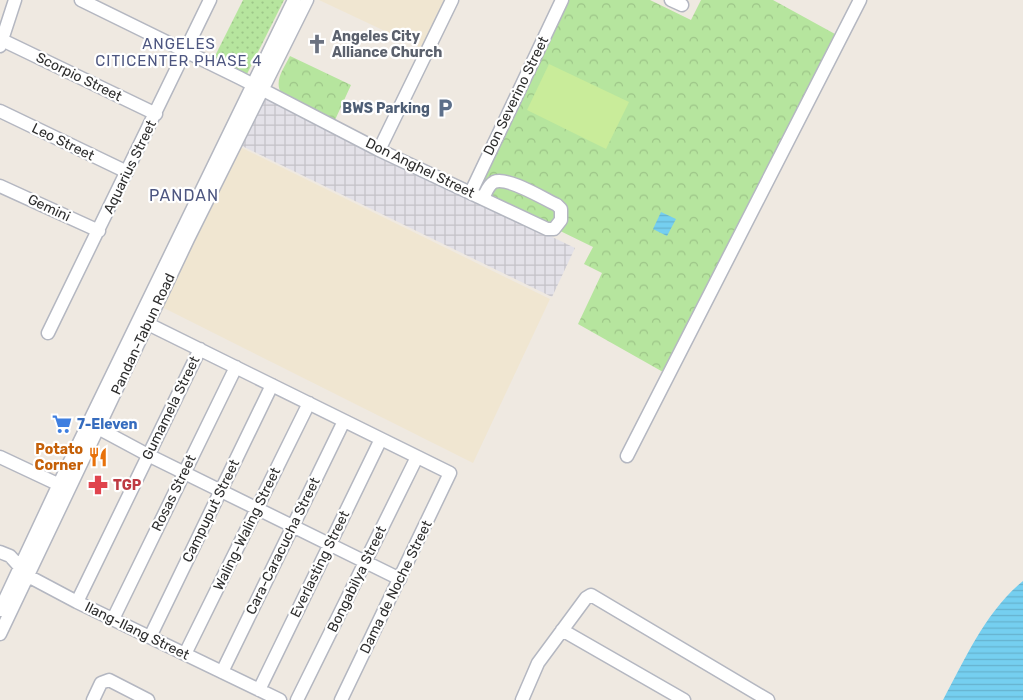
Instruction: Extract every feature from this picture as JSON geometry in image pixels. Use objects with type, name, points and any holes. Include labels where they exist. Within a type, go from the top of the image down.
[{"type":"street","points":[[1,43],[15,0]]},
{"type":"street","name":"Don Anghel Street","points":[[81,0],[259,87],[379,150],[547,229],[554,229],[561,220],[561,209],[557,205],[502,181],[492,184],[483,198]]},
{"type":"street","name":"Aquarius Street","points":[[48,332],[99,231],[210,0]]},
{"type":"street","name":"Pandan-Tabun Road","points":[[259,87],[294,0]]},
{"type":"street","name":"Pandan-Tabun Road","points":[[0,634],[24,572],[143,322],[259,87],[307,0]]},
{"type":"street","points":[[379,150],[452,0]]},
{"type":"street","name":"Don Severino Street","points":[[470,192],[562,0]]},
{"type":"street","points":[[627,456],[860,0]]},
{"type":"street","name":"Scorpio Street","points":[[1,43],[156,114]]},
{"type":"street","name":"Leo Street","points":[[0,111],[127,172]]},
{"type":"street","name":"Gemini","points":[[0,186],[99,231]]},
{"type":"street","points":[[143,322],[417,456]]},
{"type":"street","name":"Gumamela Street","points":[[78,602],[200,349]]},
{"type":"street","name":"Rosas Street","points":[[113,619],[236,367]]},
{"type":"street","name":"Campuput Street","points":[[150,637],[272,385]]},
{"type":"street","name":"Waling-Waling Street","points":[[185,654],[308,403]]},
{"type":"street","name":"Cara-Caracucha Street","points":[[222,672],[344,421]]},
{"type":"street","points":[[94,426],[148,455],[400,579]]},
{"type":"street","name":"Everlasting Street","points":[[259,690],[381,439]]},
{"type":"street","name":"Dama de Noche Street","points":[[341,700],[450,474],[417,456]]},
{"type":"street","name":"Bongabilya Street","points":[[297,700],[417,456]]},
{"type":"street","points":[[0,457],[64,487]]},
{"type":"street","name":"Ilang-Ilang Street","points":[[0,552],[10,556],[24,572],[78,602],[280,700]]},
{"type":"street","name":"Pandan-Tabun Road","points":[[0,610],[24,572]]},
{"type":"street","points":[[522,700],[538,662],[586,598],[594,596],[768,700]]},
{"type":"street","points":[[562,630],[684,700]]},
{"type":"street","points":[[93,700],[101,683],[105,681],[113,681],[148,700]]},
{"type":"shaded area","points":[[319,0],[445,0],[423,49]]},
{"type":"shaded area","points":[[263,97],[575,248],[552,297],[240,145]]},
{"type":"shaded area","points":[[238,146],[550,299],[473,463],[158,305]]},
{"type":"green space","points":[[243,0],[284,0],[246,76],[213,60]]},
{"type":"green space","points":[[568,0],[650,0],[691,20],[701,0],[773,0],[835,34],[663,372],[578,324],[602,273],[584,264],[593,247],[476,190]]},
{"type":"green space","points":[[290,56],[351,85],[335,120],[282,94],[279,80]]},
{"type":"green space","points":[[549,64],[629,102],[606,149],[527,110]]},
{"type":"water","points":[[661,212],[676,219],[667,236],[653,229]]},
{"type":"water","points":[[1023,581],[1023,700],[943,700],[968,652],[987,621],[998,606]]},
{"type":"place","name":"Angeles City Alliance Church","points":[[317,44]]},
{"type":"place","name":"BWS Parking","points":[[445,108]]},
{"type":"place","name":"7-Eleven","points":[[62,424]]},
{"type":"place","name":"Potato Corner","points":[[98,457]]},
{"type":"place","name":"TGP","points":[[98,485]]},
{"type":"district","name":"ANGELES CITICENTER PHASE 4","points":[[179,52]]},
{"type":"district","name":"PANDAN","points":[[184,195]]}]
